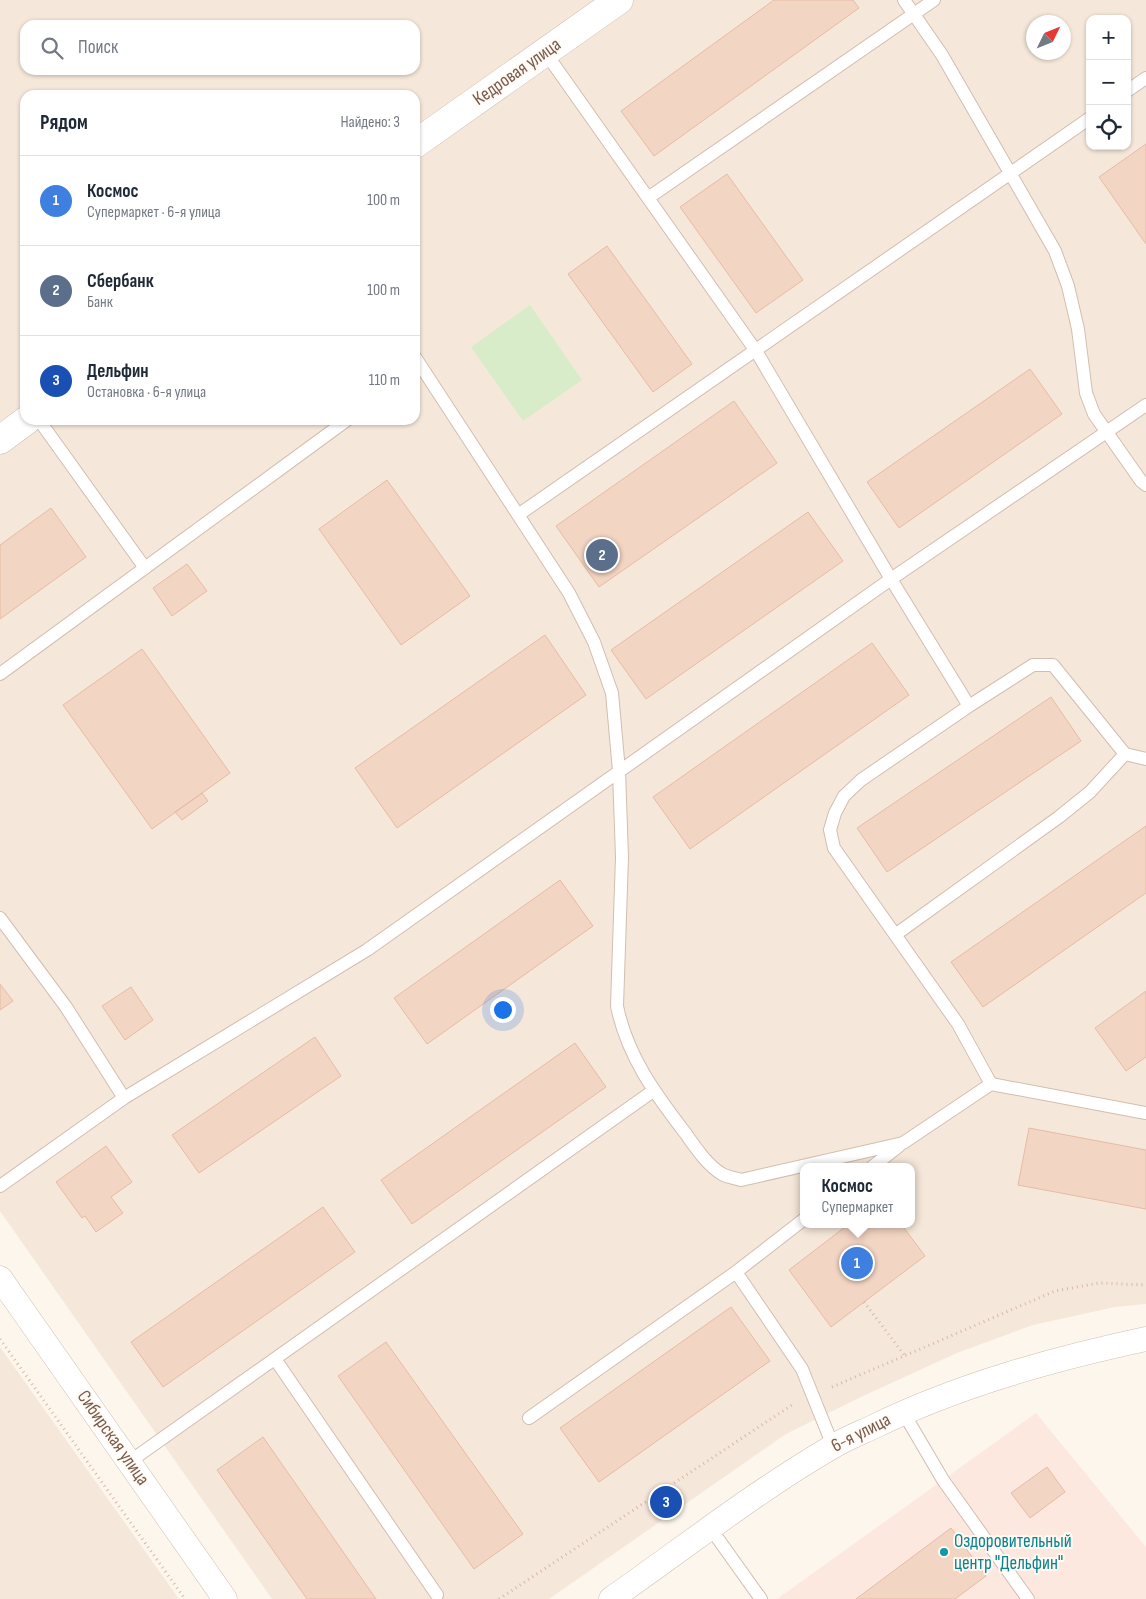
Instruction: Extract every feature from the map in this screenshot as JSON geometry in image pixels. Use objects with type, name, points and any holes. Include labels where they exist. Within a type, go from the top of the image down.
[{"type":"street","name":"Кедровая улица","points":[[420,140],[620,0]]},
{"type":"street","points":[[0,440],[20,425]]},
{"type":"street","name":"Сибирская улица","points":[[0,1278],[225,1599]]},
{"type":"street","name":"6-я улица","points":[[611,1599],[711,1528],[833,1446],[903,1412],[980,1383],[1099,1349],[1146,1339]]},
{"type":"lane","points":[[904,0],[942,55],[1055,251],[1068,286],[1078,329],[1086,393],[1094,414],[1141,481],[1146,485]]},
{"type":"lane","points":[[648,198],[934,0]]},
{"type":"lane","points":[[545,52],[756,351],[891,579],[969,706]]},
{"type":"lane","points":[[1131,88],[1146,78]]},
{"type":"lane","points":[[518,515],[1086,121]]},
{"type":"lane","points":[[420,368],[570,593],[594,642],[612,692],[619,771],[622,857],[617,1006],[621,1025],[632,1051],[653,1090],[704,1158],[723,1174],[740,1180],[800,1166]]},
{"type":"lane","points":[[0,1186],[124,1098],[367,950],[891,579],[1146,405]]},
{"type":"lane","points":[[43,425],[145,568]]},
{"type":"lane","points":[[0,674],[340,425]]},
{"type":"lane","points":[[991,1084],[958,1024],[834,848],[830,830],[835,813],[844,796],[861,780],[1033,665],[1053,665],[1125,754],[1146,759]]},
{"type":"lane","points":[[895,935],[1059,817],[1090,792],[1125,754]]},
{"type":"lane","points":[[0,918],[66,1007],[124,1098]]},
{"type":"lane","points":[[877,1163],[903,1143],[991,1084],[1146,1113]]},
{"type":"lane","points":[[129,1462],[653,1090]]},
{"type":"lane","points":[[815,1163],[903,1143]]},
{"type":"lane","points":[[529,1418],[736,1272],[800,1222]]},
{"type":"lane","points":[[736,1272],[802,1369],[833,1446]]},
{"type":"lane","points":[[275,1359],[437,1595]]},
{"type":"lane","points":[[903,1412],[943,1480],[1028,1599]]},
{"type":"lane","points":[[711,1528],[761,1599]]},
{"type":"path","points":[[864,1302],[905,1356]]},
{"type":"path","points":[[0,1338],[185,1599]]},
{"type":"shaded area","points":[[0,0],[1146,0],[1146,1304],[1115,1307],[1033,1325],[957,1353],[786,1434],[549,1599],[272,1599],[0,1211]]},
{"type":"shaded area","points":[[0,1347],[179,1599],[0,1599]]},
{"type":"shaded area","points":[[1036,1413],[1146,1547],[1146,1599],[777,1599]]},
{"type":"green space","points":[[530,305],[582,380],[523,421],[471,347]]},
{"type":"building","points":[[774,0],[853,0],[859,8],[654,156],[621,111]]},
{"type":"building","points":[[1146,144],[1146,244],[1099,177]]},
{"type":"building","points":[[727,174],[803,280],[756,313],[680,207]]},
{"type":"building","points":[[607,246],[692,364],[653,392],[568,274]]},
{"type":"building","points":[[1030,369],[1062,414],[899,528],[867,482]]},
{"type":"building","points":[[734,401],[777,463],[599,587],[556,526]]},
{"type":"building","points":[[387,480],[470,596],[401,645],[319,529]]},
{"type":"building","points":[[51,508],[86,557],[0,619],[0,545]]},
{"type":"building","points":[[808,512],[843,561],[646,699],[611,650]]},
{"type":"building","points":[[187,564],[207,591],[172,616],[153,588]]},
{"type":"building","points":[[545,635],[586,695],[397,828],[355,768]]},
{"type":"building","points":[[872,643],[909,695],[690,849],[653,797]]},
{"type":"building","points":[[142,649],[230,773],[152,829],[63,705]]},
{"type":"building","points":[[1051,697],[1081,741],[887,872],[857,828]]},
{"type":"building","points":[[202,793],[208,801],[182,820],[175,812]]},
{"type":"building","points":[[1146,826],[1146,893],[983,1007],[951,962]]},
{"type":"building","points":[[560,880],[593,926],[427,1044],[394,998]]},
{"type":"building","points":[[0,984],[13,1001],[0,1010]]},
{"type":"building","points":[[131,987],[153,1020],[125,1040],[102,1006]]},
{"type":"building","points":[[1146,991],[1146,1057],[1126,1071],[1095,1028]]},
{"type":"building","points":[[315,1037],[341,1076],[199,1173],[172,1135]]},
{"type":"building","points":[[575,1043],[606,1087],[412,1224],[381,1180]]},
{"type":"building","points":[[1029,1128],[1146,1150],[1146,1209],[1018,1185]]},
{"type":"building","points":[[106,1146],[132,1182],[111,1197],[123,1213],[96,1232],[85,1216],[82,1218],[56,1182]]},
{"type":"building","points":[[323,1207],[355,1252],[163,1387],[131,1342]]},
{"type":"building","points":[[844,1228],[904,1228],[925,1256],[831,1327],[789,1270]]},
{"type":"building","points":[[731,1307],[770,1361],[599,1482],[560,1428]]},
{"type":"building","points":[[386,1342],[523,1534],[474,1569],[338,1376]]},
{"type":"building","points":[[263,1437],[376,1599],[307,1599],[217,1470]]},
{"type":"building","points":[[1047,1467],[1065,1492],[1030,1518],[1011,1493]]},
{"type":"building","name":"Оздоровительный центр \"Дельфин\"","points":[[951,1528],[986,1576],[955,1599],[856,1599]]},
{"type":"place","name":"Сбербанк","points":[[602,555]]},
{"type":"place","name":"Космос","points":[[857,1263]]},
{"type":"place","name":"Дельфин","points":[[666,1502]]},
{"type":"place","name":"Оздоровительный центр \"Дельфин\"","points":[[944,1552]]}]
